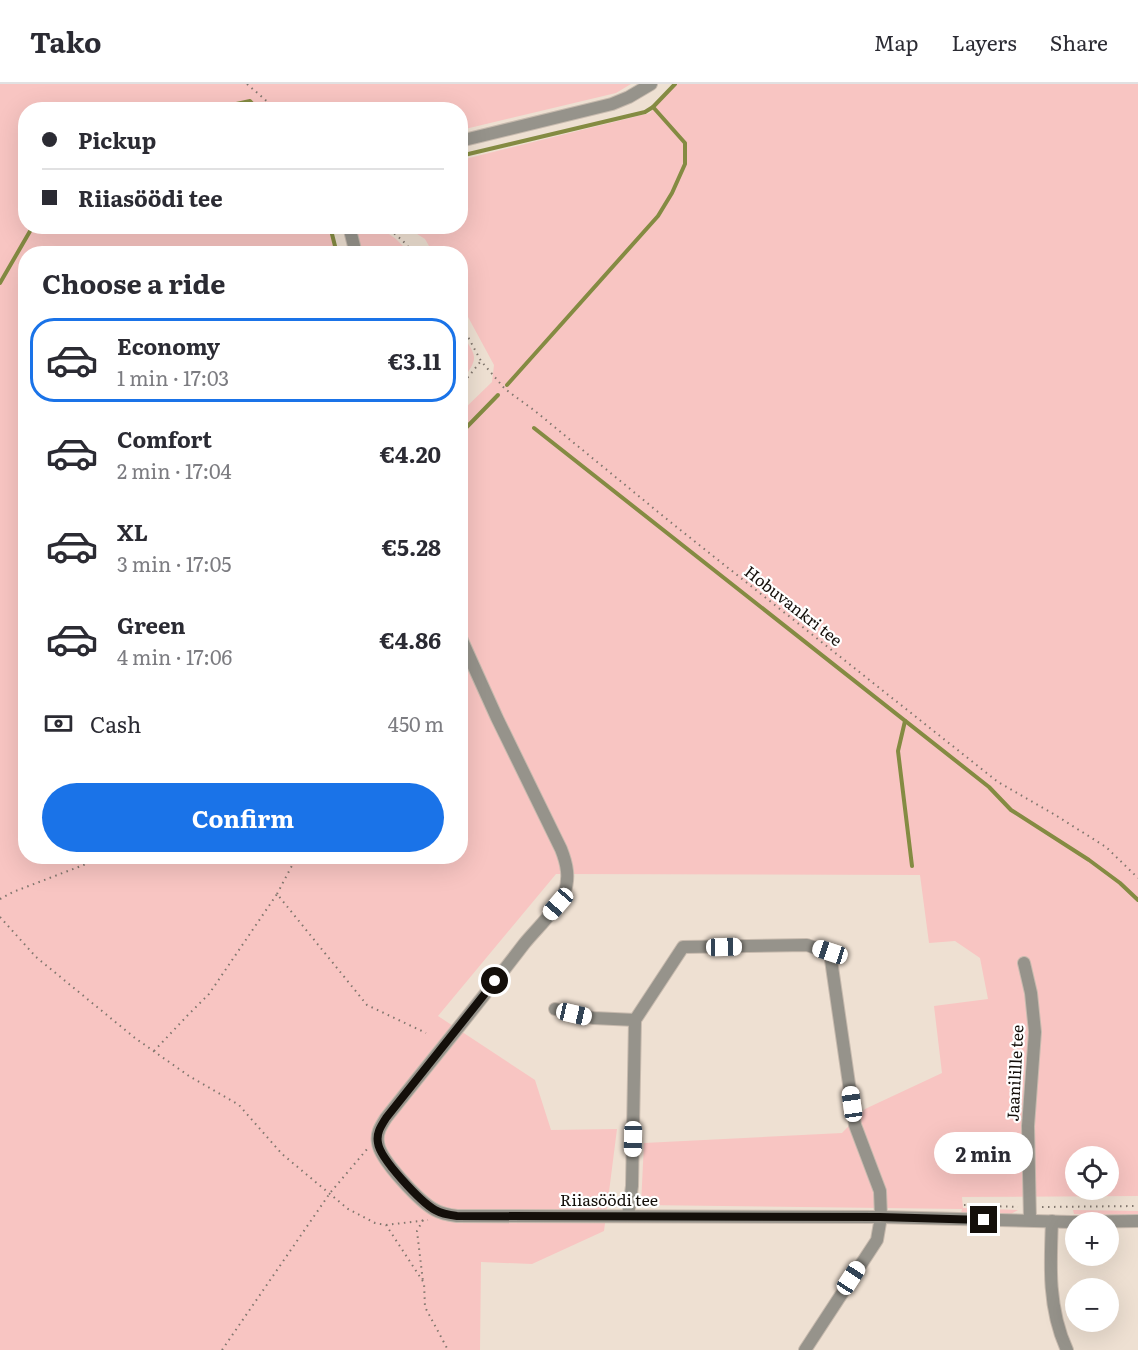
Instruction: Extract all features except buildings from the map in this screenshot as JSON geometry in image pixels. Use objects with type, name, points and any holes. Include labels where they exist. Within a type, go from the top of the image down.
[{"type":"street","points":[[468,139],[612,104],[629,98],[651,84]]},
{"type":"street","points":[[378,1136],[379,1128],[386,1118],[558,904],[567,884],[567,864],[561,849],[468,654]]},
{"type":"street","points":[[628,1216],[632,1186],[635,1020],[683,947],[807,945],[830,952],[855,1125],[880,1191],[880,1217],[877,1240],[805,1350]]},
{"type":"street","name":"Jaanilille tee","points":[[1024,963],[1035,1032],[1028,1126],[1030,1214]]},
{"type":"street","points":[[555,1009],[593,1018],[635,1020]]},
{"type":"street","name":"Riiasöödi tee","points":[[378,1136],[379,1148],[384,1157],[417,1195],[440,1213],[457,1216],[880,1217],[1030,1214],[1052,1221],[1065,1222]]},
{"type":"street","points":[[1052,1221],[1051,1287],[1058,1328],[1067,1350]]},
{"type":"street","name":"Riiasöödi tee","points":[[1119,1221],[1138,1221]]},
{"type":"path","points":[[247,84],[268,102]]},
{"type":"path","points":[[395,234],[408,246]]},
{"type":"path","name":"Hobuvankri tee","points":[[468,337],[481,361],[505,389],[998,783],[1106,847],[1138,878]]},
{"type":"path","points":[[468,377],[481,361]]},
{"type":"path","points":[[0,899],[86,864]]},
{"type":"path","points":[[154,1051],[210,994],[277,894],[293,864]]},
{"type":"path","points":[[277,894],[367,1005],[426,1033]]},
{"type":"path","points":[[0,917],[36,957],[135,1038],[189,1076],[239,1105],[282,1154],[348,1209],[375,1223],[386,1225],[434,1219]]},
{"type":"path","points":[[222,1350],[330,1193],[378,1136]]},
{"type":"path","points":[[964,1205],[1030,1214],[1070,1207],[1138,1206]]},
{"type":"path","points":[[1070,1207],[1070,1212]]},
{"type":"path","points":[[423,1220],[417,1230],[425,1307],[448,1350]]},
{"type":"path","points":[[386,1225],[424,1283]]},
{"type":"shaded area","points":[[0,84],[631,84],[616,93],[468,128],[468,102],[18,102],[18,234],[332,234],[335,246],[18,246],[18,864],[468,864],[468,405],[492,382],[494,365],[468,317],[468,246],[429,246],[425,239],[417,234],[468,234],[468,158],[650,113],[674,84],[1138,84],[1138,1196],[1119,1196],[1119,1146],[1065,1146],[1065,1196],[962,1197],[963,1208],[1018,1210],[1011,1214],[961,1213],[962,1209],[641,1205],[644,1143],[842,1133],[865,1109],[942,1073],[934,1006],[988,999],[980,958],[955,941],[929,943],[920,875],[556,874],[438,1016],[535,1080],[551,1130],[617,1129],[604,1231],[532,1264],[481,1262],[480,1350],[0,1350]]},
{"type":"shaded area","points":[[356,234],[389,234],[403,246],[358,246]]},
{"type":"shaded area","points":[[468,343],[474,356],[468,372]]},
{"type":"shaded area","points":[[1073,1210],[1138,1211],[1138,1215],[1119,1215],[1119,1212],[1074,1212]]},
{"type":"waterway","points":[[468,154],[645,112],[653,107],[675,84]]},
{"type":"waterway","points":[[245,102],[251,102]]},
{"type":"waterway","points":[[507,385],[658,216],[672,193],[685,164],[685,143],[653,107]]},
{"type":"waterway","points":[[21,246],[28,234]]},
{"type":"waterway","points":[[332,234],[335,246]]},
{"type":"waterway","points":[[0,283],[18,252]]},
{"type":"waterway","points":[[468,426],[498,395]]},
{"type":"waterway","points":[[534,428],[989,787],[1011,810],[1089,860],[1138,900]]},
{"type":"waterway","points":[[905,721],[898,751],[912,866]]},
{"type":"route","points":[[495,981],[379,1128],[377,1142],[384,1157],[411,1190],[440,1213],[457,1216],[880,1217],[984,1220]]}]
